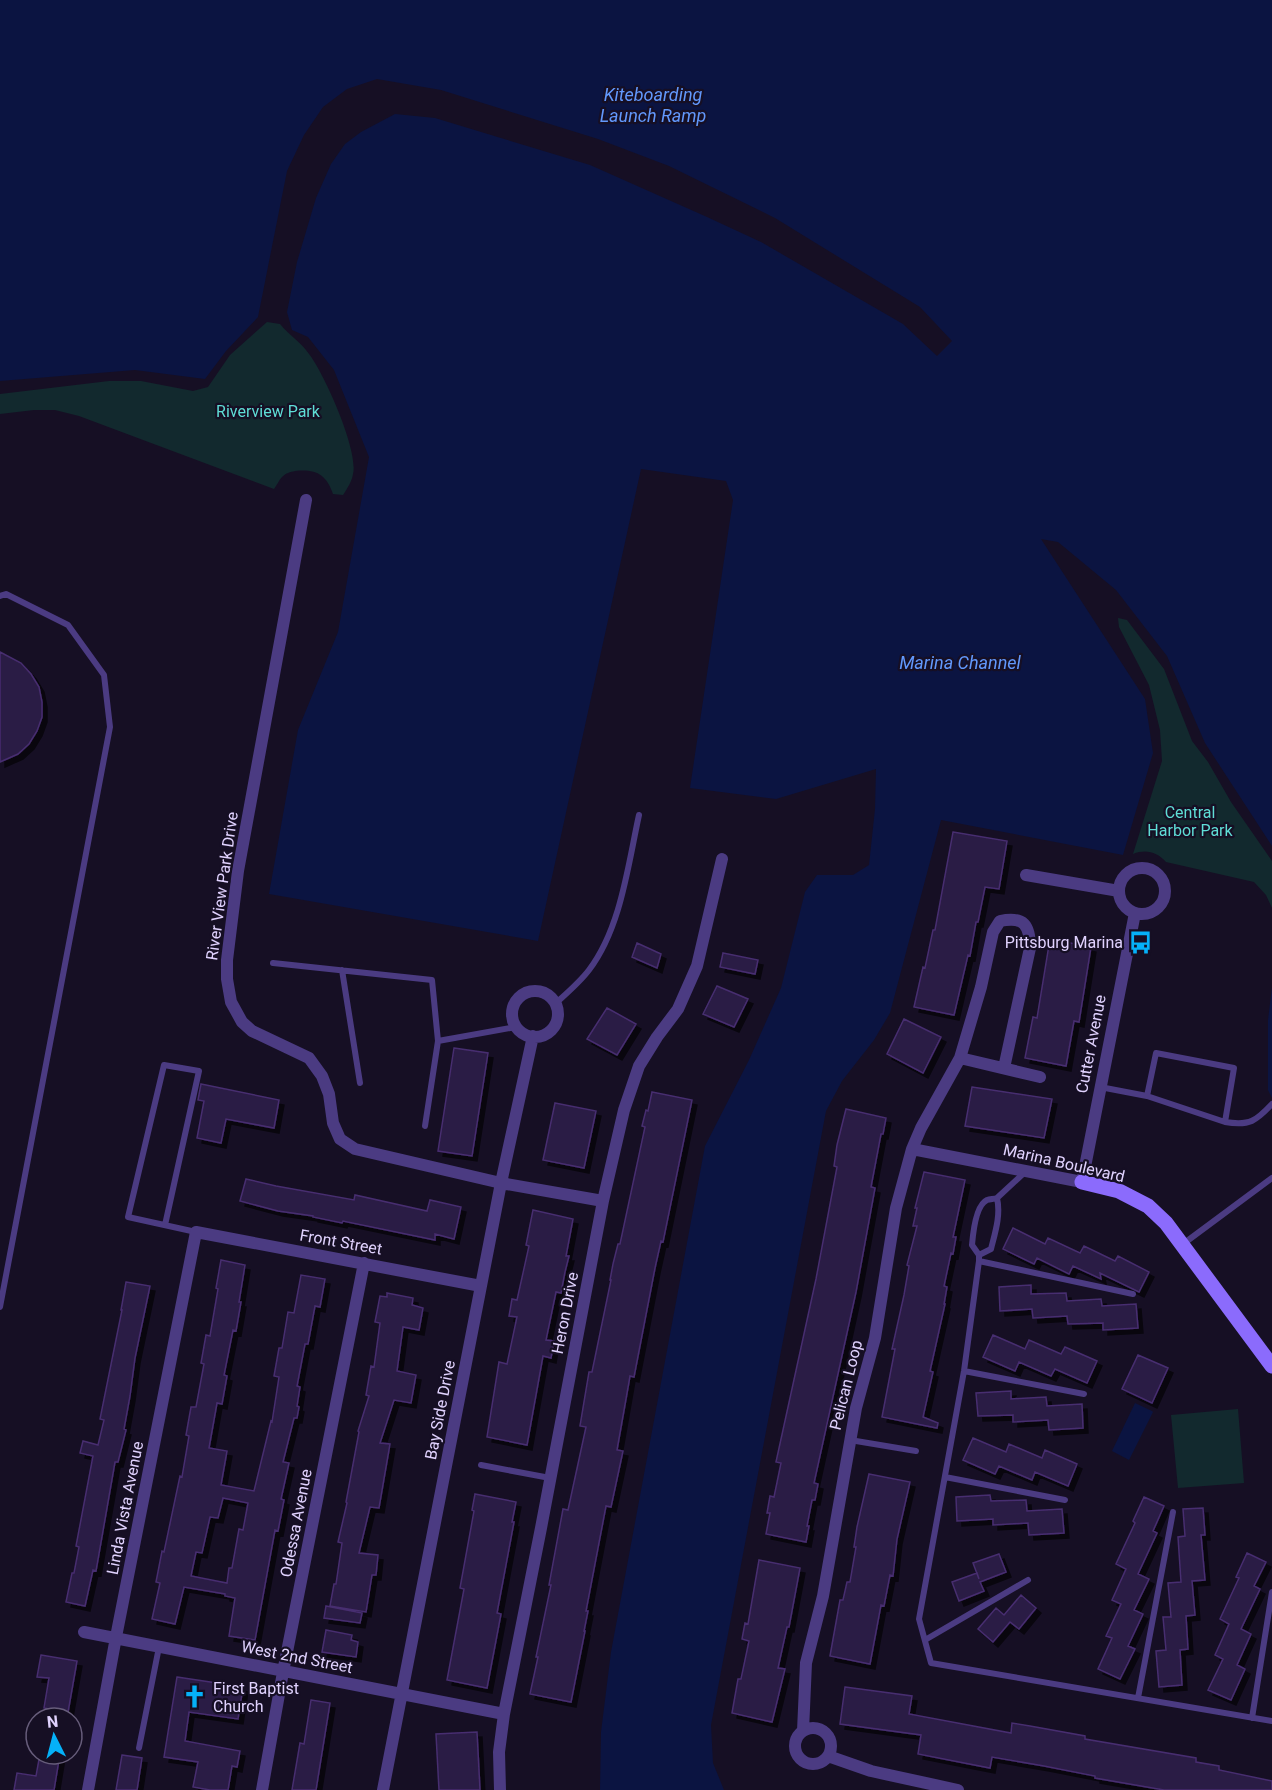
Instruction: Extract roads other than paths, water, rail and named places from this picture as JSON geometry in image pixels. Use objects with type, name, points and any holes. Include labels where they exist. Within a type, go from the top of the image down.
[{"type":"street","name":"River View Park Drive","points":[[306,500],[238,871],[227,960],[227,979],[231,1002],[242,1022],[252,1030],[309,1058],[322,1076],[329,1094],[333,1124],[340,1139],[354,1149],[501,1183],[603,1201]]},
{"type":"street","name":"Heron Drive","points":[[500,1790],[499,1752],[504,1714],[603,1201],[624,1110],[639,1066],[678,1009],[697,966],[722,859]]},
{"type":"street","points":[[1134,869],[1149,869],[1160,877],[1165,890],[1164,898],[1153,912],[1135,913],[1122,902],[1119,891],[1123,878],[1134,869]]},
{"type":"street","points":[[1026,875],[1119,891]]},
{"type":"street","name":"Cutter Avenue","points":[[1082,1182],[1135,913]]},
{"type":"street","name":"Pelican Loop","points":[[803,1731],[806,1663],[823,1596],[856,1408],[874,1338],[896,1208],[912,1149],[921,1128],[960,1058],[981,987],[993,932],[999,921],[1017,919],[1025,925],[1030,934],[1029,948],[1004,1068]]},
{"type":"street","points":[[527,992],[544,992],[556,1003],[558,1017],[554,1026],[546,1033],[533,1036],[525,1034],[516,1027],[512,1017],[513,1006],[527,992]]},
{"type":"street","name":"Bay Side Drive","points":[[383,1790],[501,1183],[533,1036]]},
{"type":"street","points":[[960,1058],[1040,1077]]},
{"type":"street","name":"Marina Boulevard","points":[[912,1149],[1082,1182],[1119,1191],[1148,1206],[1166,1223],[1272,1366]]},
{"type":"street","name":"Front Street","points":[[195,1232],[481,1286]]},
{"type":"street","name":"Linda Vista Avenue","points":[[88,1790],[195,1232]]},
{"type":"street","name":"Odessa Avenue","points":[[262,1790],[283,1672],[364,1263]]},
{"type":"street","name":"West 2nd Street","points":[[84,1632],[504,1714]]},
{"type":"street","points":[[815,1728],[826,1732],[831,1748],[828,1756],[820,1762],[814,1764],[802,1760],[798,1755],[796,1739],[803,1731],[815,1728]]},
{"type":"street","points":[[828,1756],[871,1771],[958,1790]]},
{"type":"lane","points":[[0,596],[6,594],[68,625],[104,675],[110,727],[0,1307]]},
{"type":"lane","points":[[556,1003],[588,970],[599,954],[615,919],[639,815]]},
{"type":"lane","points":[[273,963],[432,980],[438,1041],[424,1126]]},
{"type":"lane","points":[[342,970],[360,1083]]},
{"type":"lane","points":[[438,1041],[516,1027]]},
{"type":"lane","points":[[1147,1096],[1156,1053],[1234,1068],[1225,1122]]},
{"type":"lane","points":[[165,1225],[199,1071],[164,1065],[128,1217],[195,1232]]},
{"type":"lane","points":[[1100,1087],[1147,1096],[1225,1122],[1240,1124],[1257,1120],[1272,1104]]},
{"type":"lane","points":[[1026,1172],[997,1198],[987,1200],[981,1206],[975,1226],[972,1245],[979,1258],[964,1371],[919,1619],[931,1662],[1272,1721]]},
{"type":"lane","points":[[1182,1245],[1272,1178]]},
{"type":"lane","points":[[979,1258],[991,1249],[999,1206],[997,1198]]},
{"type":"lane","points":[[979,1258],[1134,1294]]},
{"type":"lane","points":[[964,1371],[1084,1394]]},
{"type":"lane","points":[[850,1440],[916,1451]]},
{"type":"lane","points":[[481,1465],[551,1478]]},
{"type":"lane","points":[[945,1477],[1065,1500]]},
{"type":"lane","points":[[1138,1698],[1173,1512]]},
{"type":"lane","points":[[925,1640],[1028,1580]]},
{"type":"lane","points":[[1252,1718],[1272,1592]]},
{"type":"lane","points":[[139,1748],[159,1646]]},
{"type":"water","points":[[0,0],[1272,0],[1272,846],[1205,743],[1167,656],[1116,590],[1058,542],[1041,539],[1145,699],[1153,753],[1123,855],[941,820],[890,1013],[874,1040],[842,1081],[826,1111],[711,1725],[713,1763],[724,1790],[600,1790],[601,1732],[611,1652],[705,1146],[749,1060],[781,988],[805,892],[817,875],[853,875],[869,865],[875,809],[876,769],[776,799],[690,788],[733,500],[726,481],[641,469],[538,941],[269,894],[298,730],[338,632],[369,457],[334,370],[308,337],[292,330],[287,312],[297,262],[316,198],[331,164],[345,144],[361,132],[395,114],[435,118],[590,165],[761,242],[903,324],[937,356],[952,341],[920,307],[775,218],[669,166],[598,139],[441,90],[377,79],[347,89],[323,107],[304,135],[287,171],[258,317],[226,351],[205,379],[135,370],[0,381]]},
{"type":"water","points":[[1272,987],[1272,1098],[1268,1090],[1268,1020]]},
{"type":"water","points":[[1135,1403],[1153,1412],[1129,1460],[1112,1451]]},
{"type":"place","name":"Pittsburg Marina","points":[[1141,942]]},
{"type":"place","name":"First Baptist Church","points":[[195,1697]]},
{"type":"water label","name":"Kiteboarding Launch Ramp","points":[[653,104]]},
{"type":"water label","name":"Marina Channel","points":[[960,662]]},
{"type":"park label","name":"Riverview Park","points":[[268,411]]},
{"type":"park label","name":"Central Harbor Park","points":[[1190,821]]}]
